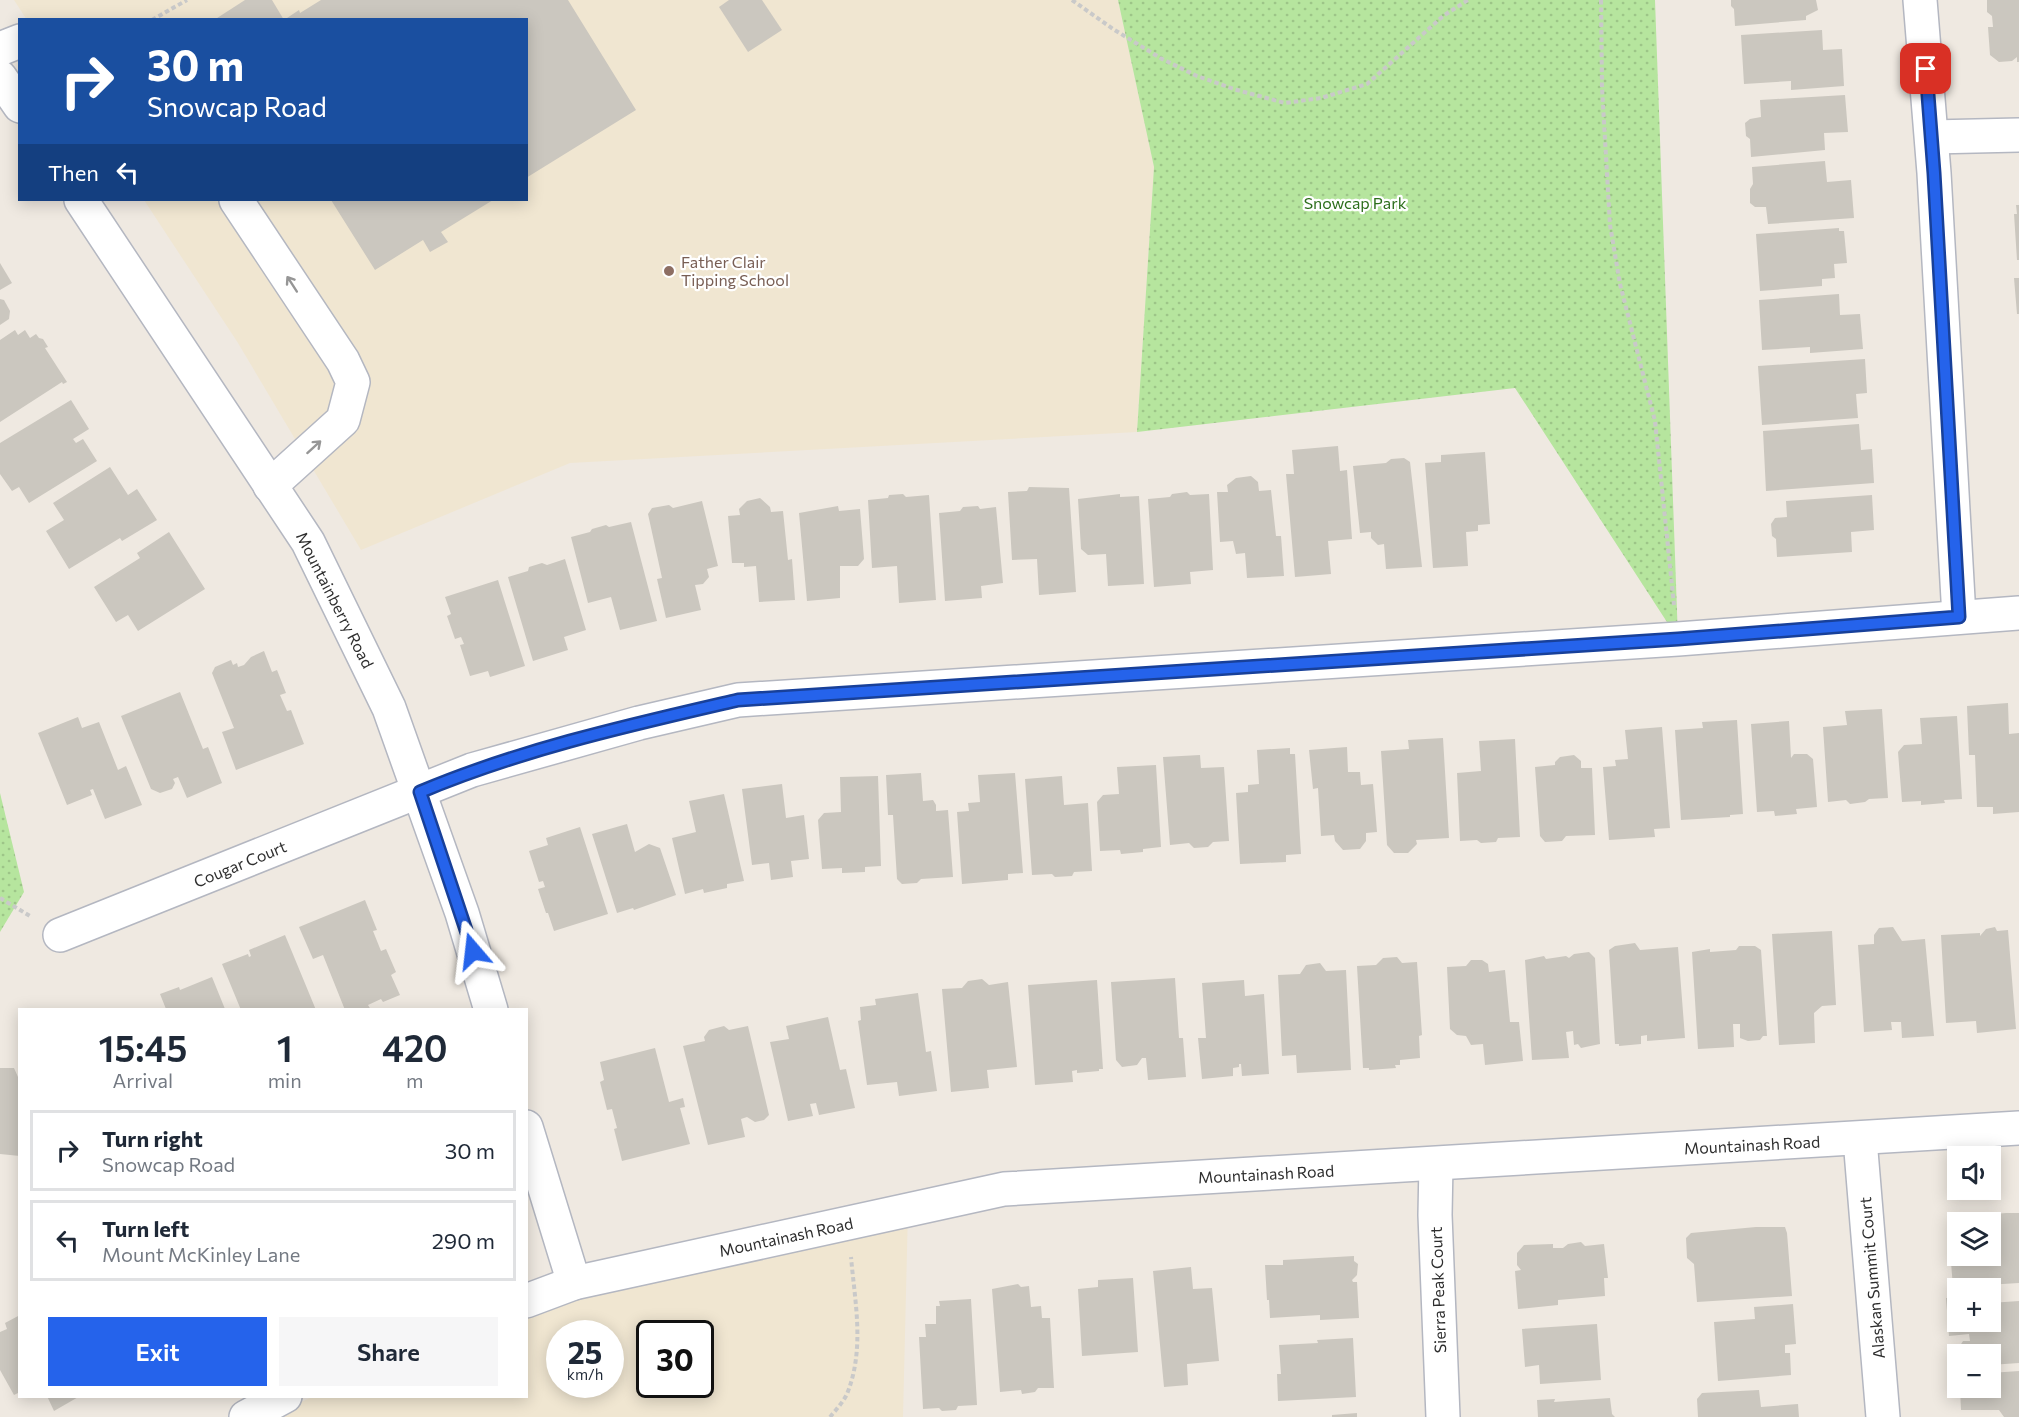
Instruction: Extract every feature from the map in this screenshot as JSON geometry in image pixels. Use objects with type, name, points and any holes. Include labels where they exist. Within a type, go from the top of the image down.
[{"type":"street","points":[[1920,0],[1932,137],[1959,617]]},
{"type":"street","points":[[0,49],[18,42]]},
{"type":"street","points":[[0,77],[18,103]]},
{"type":"street","points":[[1932,137],[2019,135]]},
{"type":"street","name":"Mountainberry Road","points":[[82,201],[308,542],[389,708],[462,913],[490,1008]]},
{"type":"street","points":[[237,201],[354,382],[343,420],[270,486]]},
{"type":"street","name":"Cougar Court","points":[[60,935],[472,770],[639,723],[738,700],[1678,639],[2019,613]]},
{"type":"street","name":"Mountainash Road","points":[[528,1300],[574,1282],[1004,1189],[2019,1128]]},
{"type":"street","points":[[528,1133],[574,1282]]},
{"type":"street","name":"Alaskan Summit Court","points":[[1860,1139],[1883,1417]]},
{"type":"street","name":"Sierra Peak Court","points":[[1436,1164],[1435,1215],[1443,1417]]},
{"type":"street","points":[[246,1417],[281,1398]]},
{"type":"path","points":[[156,18],[187,0]]},
{"type":"path","points":[[1072,0],[1162,59],[1197,76],[1285,103],[1321,98],[1367,84],[1443,16],[1468,0]]},
{"type":"path","points":[[1600,0],[1602,88],[1610,225],[1620,284],[1655,421],[1678,639]]},
{"type":"path","points":[[830,1417],[846,1396],[855,1365],[859,1333],[847,1223]]},
{"type":"shaded area","name":"Father Clair Tipping School","points":[[14,0],[1118,0],[1154,167],[1137,432],[570,463],[361,550],[238,343],[145,201],[528,201],[528,18],[26,18]]},
{"type":"shaded area","points":[[908,1210],[903,1417],[268,1417],[310,1398],[528,1398],[528,1302]]},
{"type":"green space","name":"Snowcap Park","points":[[1118,0],[1655,0],[1678,639],[1515,388],[1137,432],[1154,167]]},
{"type":"green space","points":[[0,793],[24,892],[0,932]]},
{"type":"building","points":[[245,0],[272,0],[283,18],[217,18]]},
{"type":"building","points":[[321,0],[568,0],[636,110],[528,177],[528,18],[287,18],[299,10],[300,13]]},
{"type":"building","points":[[729,0],[762,0],[782,30],[748,52],[719,7]]},
{"type":"building","points":[[1731,0],[1816,0],[1818,10],[1806,16],[1806,20],[1735,26]]},
{"type":"building","points":[[1987,0],[2019,0],[2019,62],[2017,62],[2017,57],[2012,61],[1999,62],[1990,55],[1988,27],[1993,27],[1992,16],[1987,12]]},
{"type":"building","points":[[1822,30],[1823,50],[1842,49],[1844,86],[1791,90],[1791,81],[1744,84],[1741,35]]},
{"type":"building","points":[[1845,95],[1848,132],[1824,133],[1825,150],[1751,157],[1750,139],[1746,136],[1745,123],[1750,119],[1761,117],[1760,100]]},
{"type":"building","points":[[1825,161],[1827,182],[1851,180],[1854,218],[1768,224],[1766,207],[1755,207],[1750,203],[1750,189],[1753,184],[1752,167]]},
{"type":"building","points":[[332,201],[491,201],[441,232],[448,242],[430,252],[423,240],[375,270]]},
{"type":"building","points":[[2016,205],[2019,205],[2019,260],[2017,260],[2014,214],[2017,214]]},
{"type":"building","points":[[1839,228],[1839,231],[1844,231],[1847,263],[1834,264],[1835,278],[1822,279],[1822,286],[1760,291],[1756,234]]},
{"type":"building","points":[[0,263],[12,283],[0,290]]},
{"type":"building","points":[[2014,278],[2019,278],[2019,314],[2017,314]]},
{"type":"building","points":[[1839,294],[1840,315],[1860,314],[1863,349],[1810,353],[1810,347],[1762,350],[1759,300]]},
{"type":"building","points":[[0,299],[4,300],[10,311],[9,319],[0,325]]},
{"type":"building","points":[[15,330],[18,335],[25,330],[30,338],[36,334],[43,339],[48,347],[45,348],[67,382],[63,384],[62,382],[0,422],[0,340]]},
{"type":"building","points":[[1865,359],[1867,393],[1856,394],[1858,418],[1762,425],[1758,366]]},
{"type":"building","points":[[71,400],[89,429],[73,439],[76,443],[83,439],[97,461],[29,503],[19,487],[12,491],[0,474],[0,443]]},
{"type":"building","points":[[1859,424],[1861,450],[1872,449],[1874,483],[1766,491],[1763,431]]},
{"type":"building","points":[[1338,446],[1340,471],[1347,470],[1352,539],[1328,541],[1331,574],[1295,577],[1286,474],[1294,474],[1292,450]]},
{"type":"building","points":[[1485,452],[1490,524],[1478,525],[1478,531],[1466,532],[1468,566],[1433,568],[1425,463],[1441,462],[1441,455]]},
{"type":"building","points":[[1404,458],[1410,462],[1422,567],[1386,569],[1384,544],[1378,545],[1371,538],[1371,532],[1360,533],[1353,466],[1386,463],[1391,459]]},
{"type":"building","points":[[110,467],[128,495],[137,489],[157,520],[122,541],[120,538],[69,569],[46,531],[64,520],[53,503]]},
{"type":"building","points":[[1251,476],[1258,482],[1259,491],[1271,490],[1276,536],[1281,536],[1284,576],[1247,578],[1245,553],[1236,554],[1233,541],[1220,542],[1217,492],[1228,492],[1227,485],[1236,478]]},
{"type":"building","points":[[1029,487],[1069,488],[1076,592],[1039,595],[1037,559],[1012,560],[1008,492],[1027,491]]},
{"type":"building","points":[[1187,492],[1190,495],[1209,494],[1213,570],[1190,572],[1191,584],[1154,587],[1148,499],[1170,497],[1172,494]]},
{"type":"building","points":[[903,494],[906,497],[929,495],[936,600],[899,603],[897,566],[872,568],[868,500]]},
{"type":"building","points":[[1120,494],[1120,497],[1139,496],[1144,584],[1108,586],[1106,554],[1088,555],[1081,549],[1078,499]]},
{"type":"building","points":[[1872,495],[1874,530],[1851,532],[1852,552],[1777,557],[1776,539],[1772,536],[1771,524],[1775,518],[1787,517],[1786,501]]},
{"type":"building","points":[[760,498],[770,507],[771,512],[783,511],[788,560],[792,559],[795,600],[759,602],[756,566],[744,567],[744,563],[732,563],[728,516],[740,515],[739,509],[747,501]]},
{"type":"building","points":[[702,501],[718,566],[707,569],[709,577],[703,584],[695,585],[701,610],[666,618],[657,579],[662,578],[648,514],[652,508],[669,505],[673,508]]},
{"type":"building","points":[[838,506],[839,511],[860,509],[864,559],[858,566],[840,566],[840,598],[807,601],[799,513]]},
{"type":"building","points":[[978,506],[980,509],[996,507],[1003,583],[981,586],[982,598],[945,601],[939,513]]},
{"type":"building","points":[[631,522],[657,621],[620,630],[611,597],[588,603],[571,537],[606,525],[609,527]]},
{"type":"building","points":[[169,532],[205,589],[138,631],[128,615],[116,622],[94,587],[140,558],[137,553]]},
{"type":"building","points":[[565,559],[586,630],[564,637],[568,650],[533,661],[508,577],[528,571],[529,567],[542,563],[547,565]]},
{"type":"building","points":[[498,580],[525,666],[490,677],[488,671],[470,676],[460,645],[464,644],[461,637],[455,639],[447,616],[451,614],[445,597]]},
{"type":"building","points":[[264,651],[272,672],[277,670],[286,693],[280,695],[287,711],[291,710],[304,744],[236,770],[222,732],[234,728],[212,673],[215,667],[231,660],[233,665],[237,663],[238,667],[244,665],[251,657]]},
{"type":"building","points":[[180,692],[203,749],[208,747],[222,783],[187,798],[178,777],[173,779],[175,783],[172,789],[160,793],[151,789],[121,716]]},
{"type":"building","points":[[2008,703],[2009,734],[2019,733],[2019,812],[1993,814],[1993,807],[1977,807],[1975,755],[1969,755],[1967,706]]},
{"type":"building","points":[[1882,709],[1888,798],[1869,799],[1865,802],[1850,804],[1846,800],[1828,802],[1823,727],[1847,725],[1845,711]]},
{"type":"building","points":[[1957,716],[1962,799],[1921,805],[1921,801],[1902,802],[1898,752],[1904,745],[1922,744],[1920,718]]},
{"type":"building","points":[[78,717],[82,728],[99,722],[118,770],[126,766],[142,805],[105,819],[93,789],[90,790],[92,795],[67,805],[38,733]]},
{"type":"building","points":[[1737,720],[1743,814],[1681,820],[1675,730],[1703,728],[1702,722]]},
{"type":"building","points":[[1789,721],[1791,758],[1794,754],[1807,754],[1813,759],[1817,807],[1796,809],[1797,814],[1775,816],[1774,811],[1757,812],[1751,724]]},
{"type":"building","points":[[1662,727],[1670,828],[1654,829],[1655,837],[1609,840],[1603,767],[1616,766],[1615,760],[1628,759],[1625,730]]},
{"type":"building","points":[[1443,738],[1449,838],[1416,840],[1417,844],[1408,853],[1394,853],[1387,845],[1381,751],[1409,749],[1408,740]]},
{"type":"building","points":[[1515,739],[1520,837],[1498,838],[1496,842],[1481,843],[1477,840],[1460,841],[1457,773],[1481,771],[1479,741]]},
{"type":"building","points":[[1347,747],[1348,772],[1360,772],[1361,785],[1373,784],[1377,832],[1366,833],[1366,841],[1360,849],[1343,850],[1335,841],[1334,835],[1321,836],[1318,788],[1313,789],[1309,750]]},
{"type":"building","points":[[1290,748],[1290,754],[1295,754],[1301,854],[1286,855],[1286,862],[1240,864],[1236,793],[1248,792],[1248,785],[1259,784],[1257,750]]},
{"type":"building","points":[[1200,755],[1201,768],[1224,767],[1229,841],[1213,842],[1208,847],[1194,848],[1189,843],[1170,845],[1163,757]]},
{"type":"building","points":[[1574,755],[1581,761],[1581,768],[1592,768],[1595,835],[1566,836],[1562,841],[1545,842],[1540,836],[1535,767],[1555,765],[1560,757]]},
{"type":"building","points":[[1156,765],[1161,847],[1143,849],[1143,852],[1121,854],[1120,850],[1100,851],[1097,802],[1103,795],[1119,794],[1117,767]]},
{"type":"building","points":[[921,773],[923,801],[933,800],[936,811],[948,810],[953,877],[921,879],[917,883],[902,884],[897,879],[893,815],[888,815],[886,775]]},
{"type":"building","points":[[1015,773],[1023,873],[1008,874],[1008,880],[962,884],[957,812],[969,811],[968,803],[980,802],[978,775]]},
{"type":"building","points":[[878,776],[881,866],[865,867],[865,872],[842,873],[842,868],[822,869],[818,820],[824,813],[841,812],[840,777]]},
{"type":"building","points":[[1062,776],[1064,805],[1088,803],[1092,871],[1074,872],[1072,876],[1032,875],[1025,779]]},
{"type":"building","points":[[782,784],[786,818],[804,815],[809,859],[791,861],[793,877],[771,880],[769,863],[752,865],[742,789]]},
{"type":"building","points":[[724,794],[744,881],[727,884],[727,888],[704,893],[703,889],[685,894],[672,838],[696,832],[689,801]]},
{"type":"building","points":[[627,824],[635,852],[649,844],[660,848],[676,895],[634,910],[633,908],[617,913],[592,834]]},
{"type":"building","points":[[580,827],[608,914],[554,931],[538,889],[545,887],[543,881],[539,882],[529,851],[548,845],[546,838]]},
{"type":"building","points":[[365,900],[377,930],[373,931],[381,951],[386,949],[396,972],[391,975],[400,995],[383,1002],[381,999],[368,1005],[370,1008],[344,1008],[323,955],[313,959],[299,927]]},
{"type":"building","points":[[1893,927],[1902,941],[1925,939],[1934,1036],[1902,1038],[1901,1022],[1891,1022],[1892,1030],[1864,1032],[1858,945],[1874,944],[1874,935],[1879,928]]},
{"type":"building","points":[[1995,927],[1997,931],[2008,930],[2016,1029],[1977,1033],[1976,1021],[1946,1023],[1941,935],[1980,933],[1980,936],[1986,929]]},
{"type":"building","points":[[1832,931],[1836,1005],[1822,1006],[1814,1013],[1815,1043],[1779,1045],[1772,934]]},
{"type":"building","points":[[285,935],[315,1008],[240,1008],[222,964],[248,954],[249,957],[251,956],[249,950]]},
{"type":"building","points":[[1635,943],[1640,950],[1678,947],[1685,1038],[1647,1041],[1647,1035],[1641,1036],[1641,1044],[1619,1046],[1615,1044],[1609,950],[1615,946]]},
{"type":"building","points":[[1739,946],[1755,946],[1761,950],[1767,1036],[1763,1036],[1760,1040],[1748,1041],[1740,1038],[1740,1024],[1733,1024],[1734,1047],[1698,1049],[1692,952],[1710,949],[1710,952],[1736,950]]},
{"type":"building","points":[[1589,952],[1595,958],[1600,1044],[1581,1048],[1578,1044],[1574,1045],[1573,1031],[1566,1032],[1569,1058],[1532,1060],[1525,960],[1544,956],[1546,959],[1566,956],[1569,958],[1574,954]]},
{"type":"building","points":[[1397,957],[1402,963],[1417,962],[1422,1035],[1419,1036],[1420,1058],[1400,1060],[1400,1065],[1395,1065],[1396,1068],[1369,1070],[1369,1068],[1363,1068],[1357,966],[1376,965],[1383,958]]},
{"type":"building","points":[[1471,960],[1482,960],[1488,964],[1489,972],[1505,970],[1510,1022],[1519,1022],[1523,1061],[1485,1065],[1483,1044],[1471,1045],[1466,1036],[1457,1035],[1450,1029],[1447,967],[1466,966]]},
{"type":"building","points":[[1320,963],[1326,971],[1346,970],[1351,1070],[1297,1073],[1296,1055],[1282,1056],[1278,975],[1300,974],[1306,965]]},
{"type":"building","points":[[212,977],[225,1008],[166,1008],[160,994],[179,987],[180,990]]},
{"type":"building","points":[[1175,978],[1179,1038],[1183,1038],[1186,1077],[1148,1080],[1146,1058],[1142,1058],[1137,1065],[1122,1067],[1116,1060],[1111,982]]},
{"type":"building","points":[[982,979],[989,985],[1008,982],[1017,1067],[987,1070],[989,1088],[951,1092],[942,989],[962,988],[968,981]]},
{"type":"building","points":[[1097,980],[1103,1069],[1077,1073],[1077,1070],[1072,1071],[1073,1082],[1035,1085],[1028,985]]},
{"type":"building","points":[[1244,980],[1245,996],[1264,994],[1269,1074],[1242,1076],[1241,1064],[1239,1064],[1239,1067],[1233,1068],[1233,1076],[1202,1079],[1198,1038],[1206,1038],[1202,983]]},
{"type":"building","points":[[918,993],[926,1052],[931,1051],[937,1091],[899,1096],[897,1082],[867,1085],[858,1021],[861,1020],[860,1007],[876,1005],[875,999]]},
{"type":"building","points":[[828,1017],[840,1070],[846,1069],[855,1108],[819,1115],[816,1103],[810,1104],[813,1116],[788,1121],[770,1042],[789,1039],[786,1026]]},
{"type":"building","points":[[724,1026],[729,1030],[748,1026],[769,1115],[764,1120],[755,1122],[747,1117],[741,1119],[745,1137],[708,1145],[683,1046],[705,1041],[704,1037],[709,1030]]},
{"type":"building","points":[[655,1048],[669,1102],[683,1098],[685,1107],[680,1108],[690,1144],[622,1161],[614,1129],[617,1128],[612,1109],[607,1110],[600,1082],[604,1080],[600,1062]]},
{"type":"building","points":[[0,1068],[14,1068],[18,1077],[18,1156],[0,1154]]},
{"type":"building","points":[[2001,1213],[2019,1213],[2019,1283],[2001,1284],[2001,1278],[1952,1278],[1951,1266],[2001,1266]]},
{"type":"building","points":[[1756,1227],[1785,1227],[1792,1296],[1697,1302],[1694,1264],[1687,1258],[1686,1238],[1691,1233]]},
{"type":"building","points":[[1581,1242],[1585,1246],[1604,1244],[1608,1278],[1604,1278],[1605,1296],[1558,1300],[1558,1305],[1518,1309],[1515,1271],[1521,1270],[1517,1265],[1517,1253],[1524,1245],[1553,1244],[1553,1248],[1563,1248],[1568,1244]]},
{"type":"building","points":[[1354,1256],[1354,1261],[1358,1264],[1357,1275],[1352,1280],[1357,1282],[1359,1318],[1320,1320],[1320,1315],[1270,1318],[1265,1265],[1283,1265],[1283,1260]]},
{"type":"building","points":[[1191,1267],[1193,1289],[1212,1288],[1219,1361],[1187,1364],[1188,1385],[1164,1387],[1153,1271]]},
{"type":"building","points":[[1133,1278],[1138,1352],[1082,1356],[1078,1289],[1098,1287],[1098,1280]]},
{"type":"building","points":[[1018,1284],[1021,1287],[1029,1286],[1031,1307],[1041,1306],[1042,1318],[1050,1318],[1054,1388],[1038,1388],[1035,1392],[1022,1394],[1021,1390],[1000,1392],[992,1289]]},
{"type":"building","points":[[971,1299],[977,1405],[958,1406],[956,1410],[923,1409],[919,1337],[926,1337],[925,1324],[936,1324],[936,1306],[940,1306],[939,1301]]},
{"type":"building","points":[[2019,1301],[2019,1363],[2001,1364],[2001,1344],[1961,1344],[1963,1341],[1970,1341],[1969,1334],[1949,1336],[1949,1332],[2001,1332],[2001,1302]]},
{"type":"building","points":[[1793,1304],[1796,1344],[1785,1345],[1785,1353],[1790,1353],[1791,1375],[1718,1381],[1714,1322],[1755,1319],[1754,1307]]},
{"type":"building","points":[[18,1316],[18,1393],[14,1395],[0,1370],[0,1332],[7,1329],[5,1323]]},
{"type":"building","points":[[1597,1324],[1601,1380],[1540,1384],[1539,1365],[1525,1367],[1522,1329]]},
{"type":"building","points":[[1353,1338],[1356,1397],[1278,1401],[1277,1374],[1281,1374],[1279,1345]]},
{"type":"building","points":[[2019,1371],[2019,1417],[2004,1417],[1999,1410],[1961,1410],[1960,1398],[2001,1398],[2001,1372]]},
{"type":"building","points":[[1759,1390],[1761,1407],[1798,1404],[1799,1417],[1698,1417],[1697,1399],[1702,1393]]},
{"type":"building","points":[[48,1398],[77,1398],[54,1411]]},
{"type":"building","points":[[1610,1398],[1612,1414],[1615,1417],[1538,1417],[1537,1400],[1555,1399],[1554,1402]]},
{"type":"building","points":[[1357,1413],[1357,1417],[1332,1417],[1332,1415]]},
{"type":"place","name":"Father Clair Tipping School","points":[[669,271]]},
{"type":"route","points":[[473,951],[420,792],[472,770],[639,723],[738,700],[1678,639],[1959,617],[1926,69]]}]
